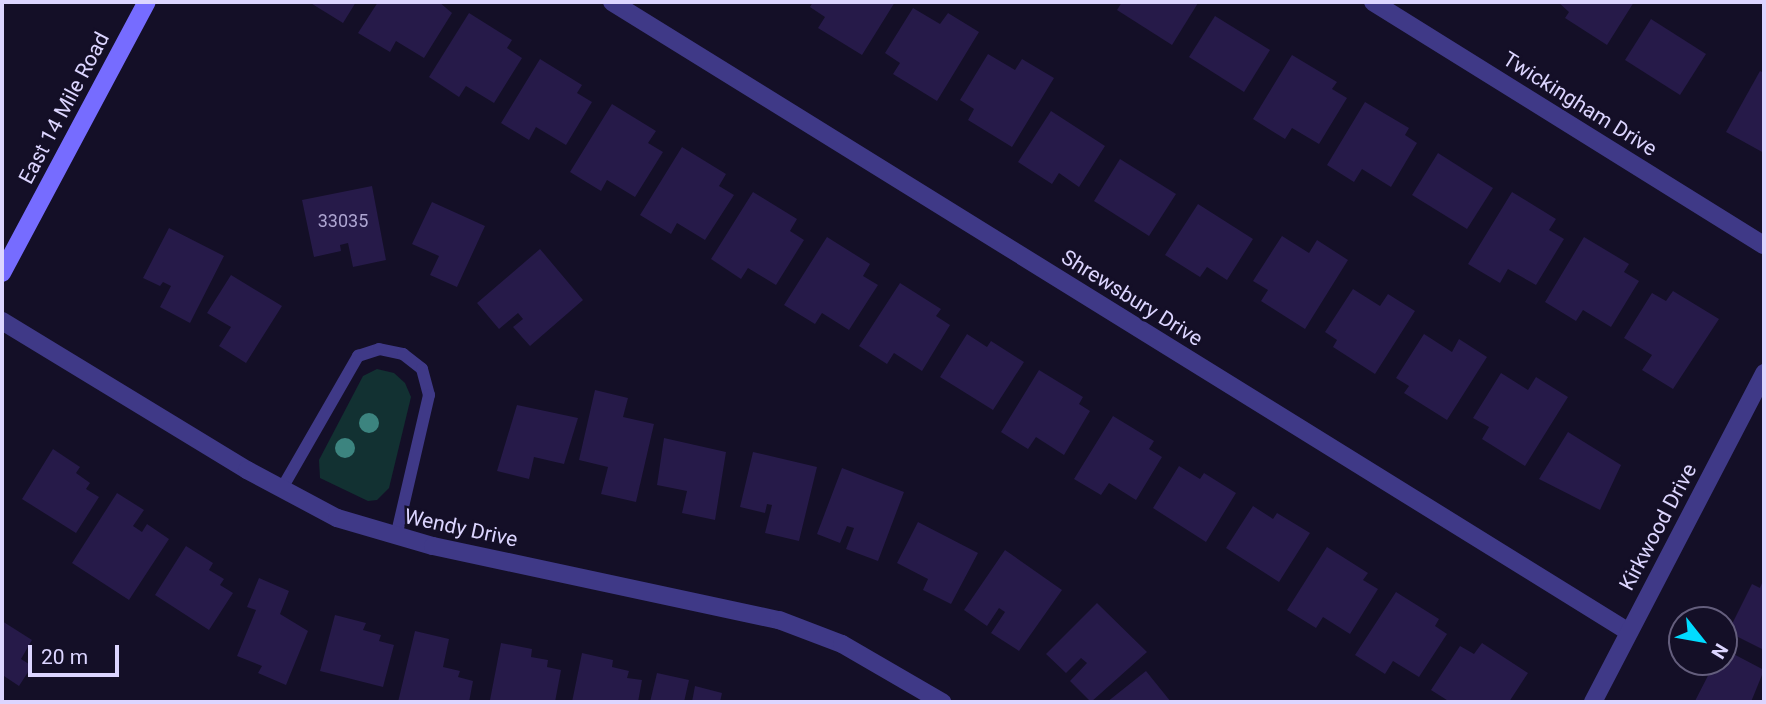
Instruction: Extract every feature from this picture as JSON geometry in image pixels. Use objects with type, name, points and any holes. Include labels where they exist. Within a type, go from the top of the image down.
[{"type":"main road","name":"East 14 Mile Road","points":[[2,273],[147,2]]},
{"type":"street","name":"Shrewsbury Drive","points":[[612,2],[1629,632]]},
{"type":"street","name":"Twickingham Drive","points":[[1373,2],[1764,245]]},
{"type":"street","name":"Wendy Drive","points":[[2,321],[281,490],[337,518],[396,537],[779,620],[842,644],[942,702]]},
{"type":"street","name":"Kirkwood Drive","points":[[1593,702],[1764,373]]},
{"type":"lane","points":[[281,490],[358,356],[379,349],[403,354],[422,369],[429,395],[396,537]]},
{"type":"green space","points":[[377,369],[394,373],[405,383],[411,397],[389,488],[377,500],[368,501],[320,478],[319,460],[363,376]]},
{"type":"building","points":[[309,2],[356,2],[343,23]]},
{"type":"building","points":[[378,2],[439,2],[452,13],[424,58],[396,41],[390,52],[358,33]]},
{"type":"building","points":[[813,2],[895,2],[862,55],[818,28],[825,17],[810,7]]},
{"type":"building","points":[[1122,2],[1198,3],[1172,45],[1117,10]]},
{"type":"building","points":[[1558,2],[1634,2],[1607,45],[1565,18],[1569,12]]},
{"type":"building","points":[[913,8],[940,24],[948,13],[979,32],[937,101],[893,74],[900,63],[885,53]]},
{"type":"building","points":[[469,13],[512,40],[507,48],[522,58],[494,103],[466,86],[459,97],[429,77]]},
{"type":"building","points":[[1215,16],[1270,50],[1244,92],[1189,57]]},
{"type":"building","points":[[1651,19],[1706,54],[1680,95],[1625,60]]},
{"type":"building","points":[[988,54],[1015,70],[1022,59],[1054,78],[1012,147],[968,120],[974,109],[960,100]]},
{"type":"building","points":[[1292,55],[1337,82],[1332,89],[1347,98],[1319,144],[1292,128],[1285,139],[1253,119]]},
{"type":"building","points":[[540,59],[582,85],[577,93],[592,102],[566,145],[536,127],[529,140],[501,123]]},
{"type":"building","points":[[1760,71],[1764,73],[1764,153],[1726,132]]},
{"type":"building","points":[[1365,102],[1409,128],[1405,135],[1417,143],[1391,187],[1362,169],[1354,182],[1327,165]]},
{"type":"building","points":[[612,104],[656,131],[648,143],[663,152],[635,197],[607,180],[601,191],[570,172]]},
{"type":"building","points":[[1051,111],[1105,146],[1079,187],[1059,173],[1052,184],[1018,162]]},
{"type":"building","points":[[682,147],[726,174],[719,186],[734,195],[705,240],[677,223],[671,234],[640,215]]},
{"type":"building","points":[[1438,153],[1493,188],[1467,229],[1412,195]]},
{"type":"building","points":[[1120,159],[1176,194],[1149,236],[1094,201]]},
{"type":"building","points":[[372,186],[386,260],[353,267],[348,243],[340,245],[341,251],[314,257],[302,200]]},
{"type":"building","points":[[753,192],[797,219],[790,231],[804,240],[776,285],[748,268],[741,279],[711,259]]},
{"type":"building","points":[[1512,192],[1556,219],[1549,230],[1564,239],[1536,285],[1508,269],[1500,283],[1468,264]]},
{"type":"building","points":[[432,202],[485,226],[457,287],[430,275],[439,256],[412,244]]},
{"type":"building","points":[[1198,204],[1253,239],[1227,280],[1207,267],[1200,277],[1165,255]]},
{"type":"building","points":[[169,228],[224,256],[190,323],[160,307],[171,286],[163,282],[160,286],[143,278]]},
{"type":"building","points":[[1282,236],[1309,253],[1317,240],[1348,260],[1305,329],[1261,301],[1268,290],[1253,281]]},
{"type":"building","points":[[827,237],[870,264],[863,276],[878,285],[849,330],[822,313],[815,324],[784,305]]},
{"type":"building","points":[[1584,237],[1629,264],[1624,272],[1639,281],[1611,327],[1583,310],[1576,321],[1545,302]]},
{"type":"building","points":[[540,249],[583,300],[530,346],[513,327],[523,319],[518,313],[499,329],[477,303]]},
{"type":"building","points":[[231,275],[282,306],[246,363],[219,346],[231,327],[207,313]]},
{"type":"building","points":[[900,283],[941,309],[936,316],[950,325],[922,371],[894,353],[887,364],[859,346]]},
{"type":"building","points":[[1353,289],[1380,306],[1388,294],[1415,311],[1375,374],[1333,347],[1337,340],[1325,332]]},
{"type":"building","points":[[1673,291],[1719,319],[1673,389],[1642,370],[1652,355],[1624,338],[1652,293],[1666,301]]},
{"type":"building","points":[[967,334],[987,347],[991,341],[1024,362],[993,410],[940,377]]},
{"type":"building","points":[[1424,334],[1452,352],[1459,339],[1487,357],[1447,420],[1404,393],[1409,386],[1396,378]]},
{"type":"building","points":[[1039,370],[1083,397],[1079,404],[1090,411],[1064,455],[1036,437],[1028,449],[1001,432]]},
{"type":"building","points":[[1501,373],[1528,390],[1536,377],[1568,397],[1525,466],[1482,439],[1489,427],[1473,418]]},
{"type":"building","points":[[595,390],[628,398],[623,417],[654,424],[636,502],[601,494],[608,467],[579,460]]},
{"type":"building","points":[[517,405],[578,418],[564,464],[534,457],[529,479],[497,471]]},
{"type":"building","points":[[1113,416],[1154,441],[1149,449],[1162,457],[1136,500],[1109,483],[1101,495],[1074,479]]},
{"type":"building","points":[[1568,432],[1621,465],[1600,510],[1539,479]]},
{"type":"building","points":[[664,438],[726,452],[715,520],[682,513],[687,491],[657,485]]},
{"type":"building","points":[[53,449],[80,467],[76,473],[90,483],[86,489],[99,497],[76,533],[22,499]]},
{"type":"building","points":[[753,452],[817,467],[799,541],[765,533],[772,505],[767,504],[765,513],[740,507]]},
{"type":"building","points":[[1179,466],[1200,479],[1204,473],[1236,493],[1206,542],[1153,508]]},
{"type":"building","points":[[842,468],[904,492],[878,561],[846,549],[854,528],[847,526],[840,543],[817,534]]},
{"type":"building","points":[[117,493],[144,510],[133,526],[142,532],[147,524],[169,539],[129,600],[72,563]]},
{"type":"building","points":[[1253,506],[1273,519],[1277,513],[1310,533],[1279,582],[1226,548]]},
{"type":"building","points":[[918,522],[978,553],[951,604],[923,590],[928,579],[897,563]]},
{"type":"building","points":[[186,546],[213,563],[209,570],[224,579],[220,585],[233,593],[209,630],[155,595]]},
{"type":"building","points":[[1327,547],[1368,573],[1363,580],[1378,589],[1350,634],[1323,617],[1316,628],[1287,610]]},
{"type":"building","points":[[1005,550],[1062,590],[1019,651],[991,633],[1005,612],[999,608],[987,626],[964,610]]},
{"type":"building","points":[[259,578],[289,591],[280,614],[308,631],[286,685],[258,673],[262,666],[237,656],[256,610],[247,607]]},
{"type":"building","points":[[1764,578],[1764,650],[1738,637],[1738,612],[1752,584],[1760,588]]},
{"type":"building","points":[[1396,592],[1439,619],[1435,626],[1447,634],[1419,677],[1393,661],[1385,674],[1355,655]]},
{"type":"building","points":[[1097,603],[1147,652],[1091,702],[1070,681],[1087,663],[1081,658],[1066,673],[1046,654]]},
{"type":"building","points":[[335,615],[366,623],[363,630],[381,635],[379,641],[394,645],[383,687],[320,671]]},
{"type":"building","points":[[2,621],[32,640],[21,659],[32,666],[19,686],[4,676],[2,679]]},
{"type":"building","points":[[415,631],[449,639],[443,667],[460,671],[458,677],[473,681],[469,702],[398,702]]},
{"type":"building","points":[[501,643],[532,649],[531,657],[548,660],[547,667],[561,670],[555,702],[490,700]]},
{"type":"building","points":[[1482,643],[1528,673],[1509,702],[1450,702],[1431,690],[1460,646],[1474,654]]},
{"type":"building","points":[[582,653],[613,660],[612,667],[629,671],[627,678],[642,680],[638,702],[572,702]]},
{"type":"building","points":[[1738,656],[1764,670],[1751,702],[1695,701],[1708,676],[1738,676]]},
{"type":"building","points":[[1146,671],[1171,702],[1107,702]]},
{"type":"building","points":[[657,673],[689,680],[684,702],[650,702]]},
{"type":"building","points":[[695,686],[722,693],[720,702],[692,702]]}]
